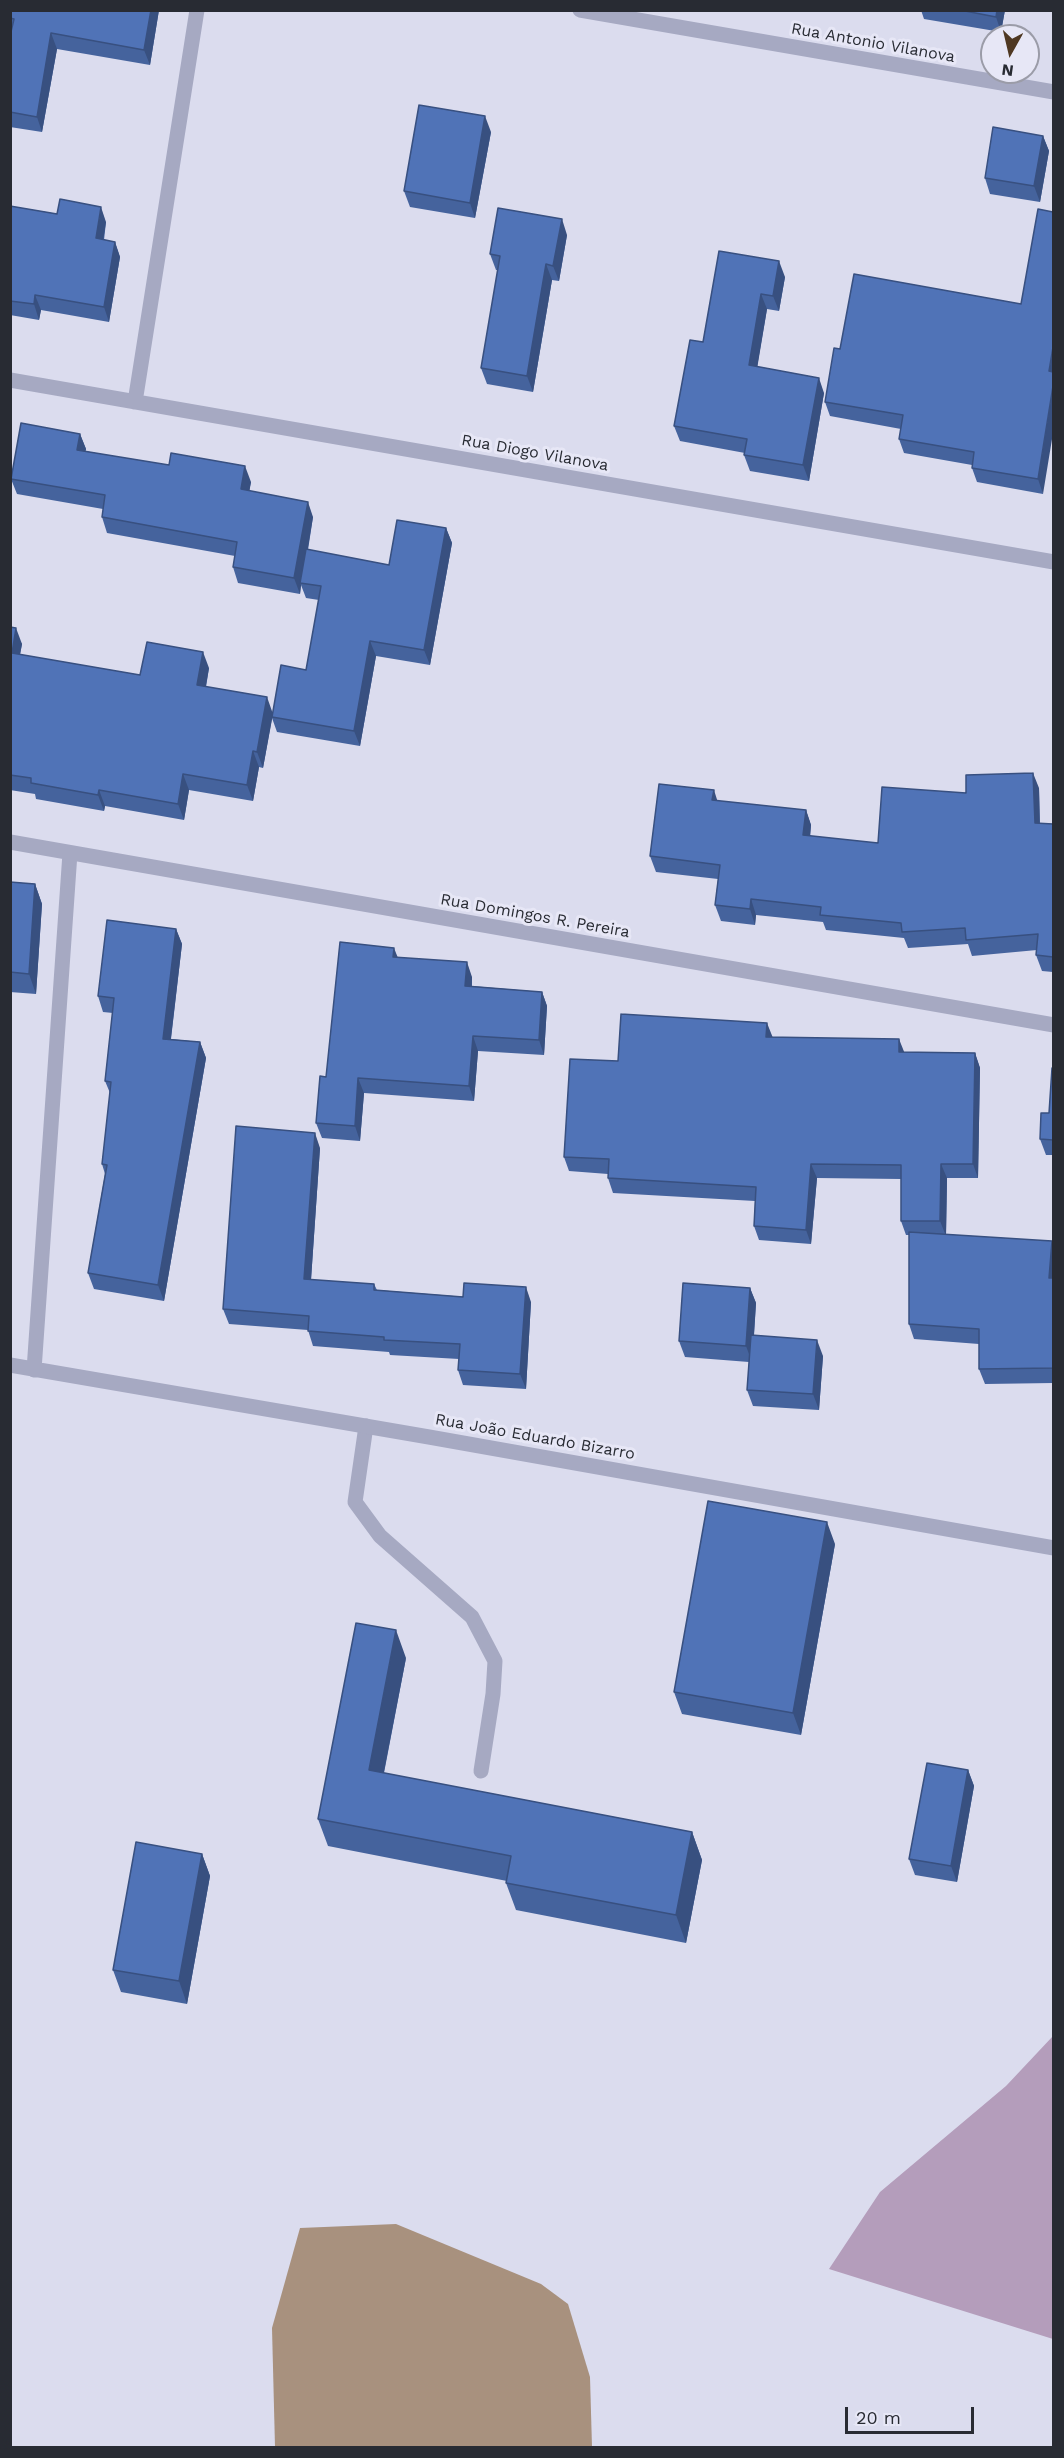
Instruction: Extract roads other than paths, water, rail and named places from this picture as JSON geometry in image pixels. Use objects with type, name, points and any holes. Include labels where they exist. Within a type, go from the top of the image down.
[{"type":"street","points":[[135,402],[197,10]]},
{"type":"street","name":"Rua Antonio Vilanova","points":[[580,10],[1053,92]]},
{"type":"street","name":"Rua Diogo Vilanova","points":[[10,380],[1053,562]]},
{"type":"street","name":"Rua Domingos R. Pereira","points":[[10,843],[1053,1025]]},
{"type":"street","points":[[34,1370],[70,853]]},
{"type":"street","name":"Rua João Eduardo Bizarro","points":[[10,1365],[1053,1548]]},
{"type":"street","points":[[366,1426],[355,1502],[380,1536],[472,1617],[495,1661],[493,1694],[481,1771]]}]
